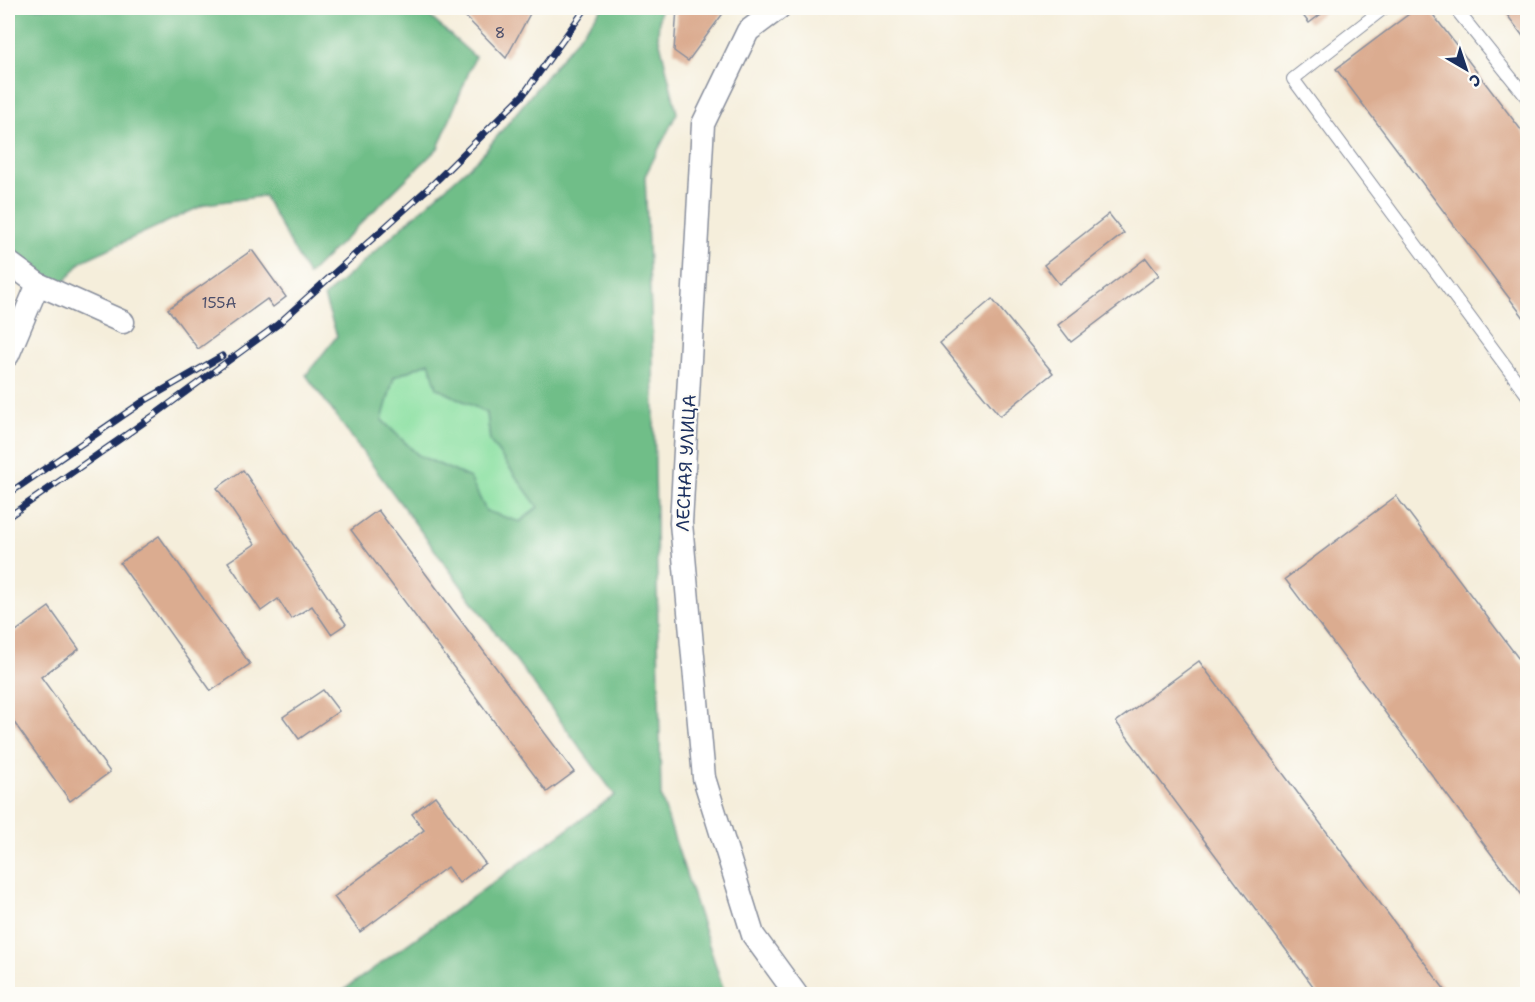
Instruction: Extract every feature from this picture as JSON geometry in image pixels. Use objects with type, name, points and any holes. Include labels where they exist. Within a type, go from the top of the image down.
[{"type":"street","name":"ЛЕСНАЯ УЛИЦА","points":[[779,8],[748,31],[703,124],[681,523],[704,778],[753,935],[796,994]]},
{"type":"street","points":[[8,262],[38,284],[123,322]]},
{"type":"street","points":[[8,355],[38,284]]},
{"type":"lane","points":[[1384,8],[1293,79],[1527,396]]},
{"type":"lane","points":[[1455,8],[1527,99]]},
{"type":"green space","points":[[8,8],[420,8],[475,57],[438,148],[308,275],[264,196],[206,204],[82,261],[61,286],[25,265],[8,242]]},
{"type":"green space","points":[[602,8],[660,8],[658,34],[677,113],[645,176],[653,358],[661,797],[725,994],[338,994],[615,795],[306,375],[337,336],[324,297],[481,156]],"holes":[[[429,362],[437,388],[487,413],[490,441],[538,507],[520,522],[486,511],[470,478],[418,455],[382,420],[394,377]]]},
{"type":"green space","points":[[430,362],[437,388],[487,413],[490,441],[539,507],[519,522],[486,511],[470,478],[418,455],[382,420],[394,377]]},
{"type":"building","points":[[457,8],[533,8],[506,58]]},
{"type":"building","points":[[677,8],[727,8],[688,61],[674,51]]},
{"type":"building","points":[[1297,8],[1329,8],[1309,23]]},
{"type":"building","points":[[1417,8],[1428,8],[1528,139],[1528,323],[1336,69]]},
{"type":"building","points":[[1502,8],[1528,8],[1528,43]]},
{"type":"building","points":[[1109,214],[1124,233],[1059,284],[1044,265]]},
{"type":"building","points":[[252,250],[286,297],[273,307],[267,299],[198,349],[168,309]]},
{"type":"building","points":[[1146,258],[1159,275],[1071,342],[1058,325]]},
{"type":"building","points":[[992,299],[1053,373],[1000,416],[940,343]]},
{"type":"building","points":[[243,470],[346,624],[331,634],[312,606],[291,619],[278,599],[261,611],[228,562],[255,544],[217,488]]},
{"type":"building","points":[[1396,496],[1528,671],[1528,903],[1285,579]]},
{"type":"building","points":[[378,510],[574,772],[547,792],[351,530]]},
{"type":"building","points":[[159,536],[250,664],[211,691],[120,563]]},
{"type":"building","points":[[49,607],[79,649],[41,677],[110,772],[70,801],[8,714],[8,637]]},
{"type":"building","points":[[1199,661],[1448,994],[1319,994],[1116,722]]},
{"type":"building","points":[[323,690],[339,711],[299,739],[283,717]]},
{"type":"building","points":[[435,796],[485,863],[459,883],[447,867],[360,932],[334,897],[424,830],[412,814]]},
{"type":"railway","points":[[8,517],[153,416],[277,325],[434,183],[523,95],[586,8]]},
{"type":"railway","points":[[8,494],[144,401],[222,356]]}]
